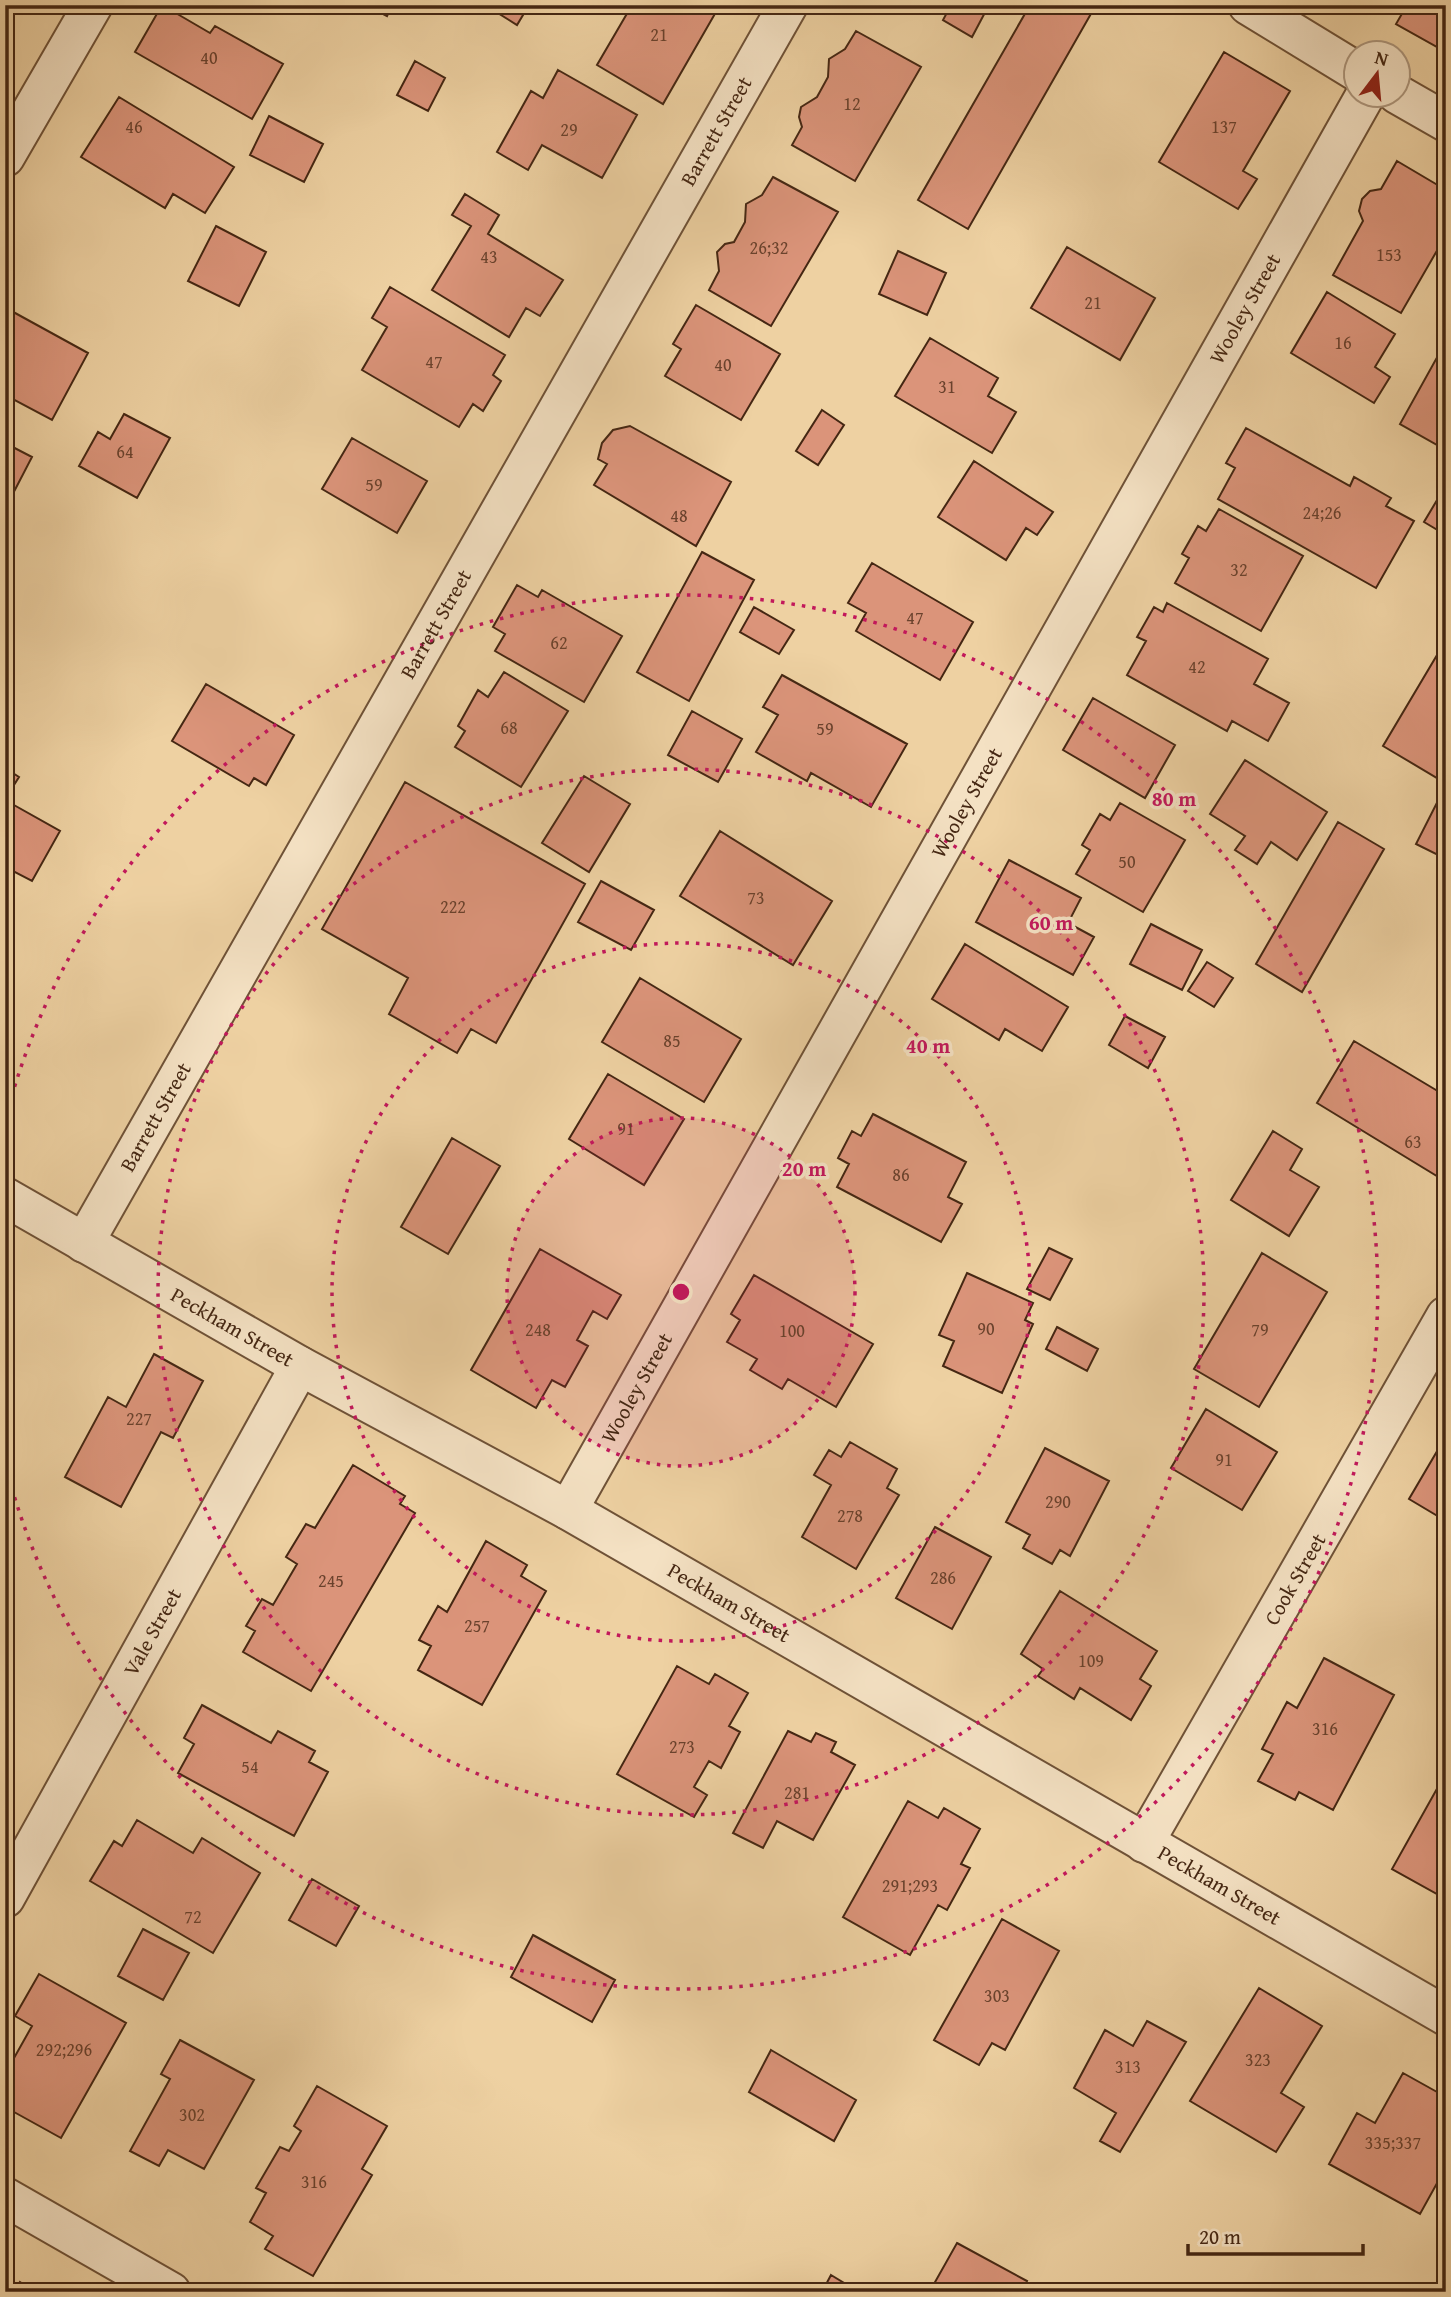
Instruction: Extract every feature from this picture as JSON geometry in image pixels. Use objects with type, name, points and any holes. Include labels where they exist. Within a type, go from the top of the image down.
[{"type":"street","points":[[5,157],[93,5]]},
{"type":"street","name":"Barrett Street","points":[[84,1243],[788,5]]},
{"type":"street","points":[[1248,5],[1342,62]]},
{"type":"street","points":[[1412,103],[1446,122]]},
{"type":"street","name":"Wooley Street","points":[[568,1510],[1358,108]]},
{"type":"street","name":"Peckham Street","points":[[5,1197],[300,1366],[568,1510],[1446,2017]]},
{"type":"street","name":"Cook Street","points":[[1144,1843],[1446,1316]]},
{"type":"street","name":"Vale Street","points":[[5,1898],[300,1366]]},
{"type":"street","points":[[5,2197],[172,2292]]},
{"type":"building","points":[[162,5],[210,33],[215,26],[283,64],[252,119],[135,52]]},
{"type":"building","points":[[366,5],[392,5],[387,16]]},
{"type":"building","points":[[485,5],[529,5],[517,25]]},
{"type":"building","points":[[632,5],[720,5],[663,104],[597,65]]},
{"type":"building","points":[[951,5],[989,5],[972,37],[943,20]]},
{"type":"building","points":[[1030,5],[1096,5],[968,229],[918,200]]},
{"type":"building","points":[[1407,5],[1446,5],[1446,52],[1396,24]]},
{"type":"building","points":[[856,31],[921,67],[855,181],[792,145],[802,127],[799,117],[801,107],[817,97],[828,77],[829,59],[845,49]]},
{"type":"building","points":[[1224,52],[1290,91],[1243,171],[1257,179],[1238,209],[1159,162]]},
{"type":"building","points":[[415,61],[445,78],[428,111],[397,95]]},
{"type":"building","points":[[558,70],[637,115],[602,178],[542,145],[528,170],[497,152],[531,91],[543,98]]},
{"type":"building","points":[[119,97],[234,167],[205,213],[173,194],[165,208],[81,157]]},
{"type":"building","points":[[269,116],[323,144],[304,182],[250,155]]},
{"type":"building","points":[[1397,161],[1446,190],[1446,235],[1401,313],[1333,275],[1363,221],[1359,211],[1362,199],[1370,191],[1381,189]]},
{"type":"building","points":[[773,177],[838,212],[771,326],[709,290],[719,271],[717,252],[725,244],[734,242],[745,222],[746,204],[762,195]]},
{"type":"building","points":[[465,194],[499,215],[488,234],[563,280],[540,316],[526,308],[509,337],[432,290],[471,226],[452,215]]},
{"type":"building","points":[[216,226],[266,252],[239,306],[188,281]]},
{"type":"building","points":[[1067,247],[1155,298],[1120,360],[1031,308]]},
{"type":"building","points":[[898,251],[946,273],[927,315],[879,294]]},
{"type":"building","points":[[390,287],[505,355],[493,375],[501,381],[483,411],[473,404],[459,427],[362,370],[387,327],[372,318]]},
{"type":"building","points":[[1327,292],[1395,334],[1375,367],[1390,377],[1374,403],[1291,353]]},
{"type":"building","points":[[696,305],[780,354],[741,420],[665,376],[681,349],[673,344]]},
{"type":"building","points":[[6,308],[88,353],[52,420],[5,395]]},
{"type":"building","points":[[930,338],[998,378],[988,396],[1016,412],[992,453],[895,396]]},
{"type":"building","points":[[1440,352],[1446,355],[1446,450],[1400,424]]},
{"type":"building","points":[[822,410],[844,425],[818,465],[796,451]]},
{"type":"building","points":[[124,414],[170,438],[137,498],[79,466],[98,432],[110,439]]},
{"type":"building","points":[[630,426],[731,482],[696,546],[594,485],[607,464],[598,459],[602,443],[613,430]]},
{"type":"building","points":[[1246,428],[1350,486],[1354,477],[1391,498],[1386,506],[1414,521],[1376,588],[1218,499],[1235,468],[1226,463]]},
{"type":"building","points":[[352,438],[427,481],[397,533],[322,489]]},
{"type":"building","points":[[5,443],[32,457],[5,509]]},
{"type":"building","points":[[974,461],[1053,512],[1037,535],[1026,528],[1006,560],[938,517]]},
{"type":"building","points":[[1446,485],[1446,535],[1424,522]]},
{"type":"building","points":[[1219,509],[1303,556],[1261,631],[1175,583],[1189,558],[1182,554],[1198,526],[1206,531]]},
{"type":"building","points":[[702,552],[754,580],[689,701],[637,672]]},
{"type":"building","points":[[872,563],[973,622],[940,680],[856,631],[866,613],[848,603]]},
{"type":"building","points":[[517,585],[538,597],[542,590],[622,636],[584,702],[495,651],[505,634],[493,627]]},
{"type":"building","points":[[1167,603],[1268,659],[1254,684],[1289,703],[1268,741],[1232,721],[1227,731],[1127,675],[1146,641],[1137,637],[1154,607],[1163,612]]},
{"type":"building","points":[[754,607],[794,630],[779,654],[740,632]]},
{"type":"building","points":[[1443,645],[1446,646],[1446,762],[1437,778],[1383,746]]},
{"type":"building","points":[[504,672],[568,711],[521,787],[455,747],[465,731],[458,726],[478,690],[488,697]]},
{"type":"building","points":[[782,675],[907,744],[871,807],[811,773],[807,781],[756,752],[778,715],[763,707]]},
{"type":"building","points":[[206,684],[294,735],[266,785],[254,778],[249,786],[172,741]]},
{"type":"building","points":[[1093,698],[1175,745],[1145,798],[1063,750]]},
{"type":"building","points":[[692,711],[742,739],[718,782],[668,755]]},
{"type":"building","points":[[1245,760],[1327,812],[1297,860],[1271,842],[1257,864],[1235,850],[1245,836],[1210,814]]},
{"type":"building","points":[[5,768],[19,777],[7,796],[5,795]]},
{"type":"building","points":[[584,776],[630,804],[589,872],[542,843]]},
{"type":"building","points":[[405,782],[585,884],[496,1043],[471,1029],[457,1053],[389,1014],[408,978],[322,929]]},
{"type":"building","points":[[1446,785],[1446,859],[1416,844]]},
{"type":"building","points":[[5,800],[60,831],[32,881],[5,867]]},
{"type":"building","points":[[1120,803],[1185,840],[1143,912],[1076,874],[1090,850],[1082,845],[1100,814],[1110,820]]},
{"type":"building","points":[[1338,822],[1384,849],[1302,992],[1256,964]]},
{"type":"building","points":[[720,831],[832,901],[793,965],[680,896]]},
{"type":"building","points":[[1009,860],[1081,898],[1068,923],[1094,937],[1073,975],[976,922]]},
{"type":"building","points":[[601,881],[654,910],[631,950],[578,922]]},
{"type":"building","points":[[1151,924],[1202,950],[1182,990],[1130,964]]},
{"type":"building","points":[[965,944],[1068,1007],[1042,1051],[1005,1029],[999,1040],[932,999]]},
{"type":"building","points":[[1207,962],[1233,978],[1214,1007],[1188,991]]},
{"type":"building","points":[[640,978],[741,1039],[704,1102],[602,1042]]},
{"type":"building","points":[[1125,1016],[1165,1037],[1148,1068],[1109,1045]]},
{"type":"building","points":[[1354,1041],[1446,1096],[1445,1181],[1317,1103]]},
{"type":"building","points":[[608,1074],[684,1119],[644,1185],[569,1139]]},
{"type":"building","points":[[873,1114],[966,1162],[948,1197],[962,1204],[941,1242],[837,1187],[849,1164],[838,1158],[852,1131],[861,1136]]},
{"type":"building","points":[[1273,1131],[1302,1149],[1290,1170],[1319,1187],[1289,1236],[1231,1200]]},
{"type":"building","points":[[452,1138],[500,1166],[448,1254],[401,1227]]},
{"type":"building","points":[[1049,1248],[1072,1259],[1050,1300],[1027,1289]]},
{"type":"building","points":[[540,1249],[621,1295],[607,1319],[593,1311],[577,1340],[588,1346],[565,1387],[552,1380],[536,1408],[471,1370]]},
{"type":"building","points":[[1262,1253],[1327,1292],[1259,1407],[1194,1369]]},
{"type":"building","points":[[967,1273],[1033,1303],[1025,1320],[1033,1324],[1002,1393],[943,1366],[954,1341],[939,1335]]},
{"type":"building","points":[[754,1275],[873,1344],[836,1407],[788,1379],[782,1389],[750,1370],[757,1359],[727,1342],[740,1320],[731,1314]]},
{"type":"building","points":[[1057,1327],[1098,1349],[1087,1371],[1046,1349]]},
{"type":"building","points":[[154,1354],[203,1381],[173,1438],[161,1432],[121,1507],[65,1477],[108,1397],[126,1407]]},
{"type":"building","points":[[1206,1409],[1277,1452],[1242,1510],[1171,1468]]},
{"type":"building","points":[[1446,1436],[1446,1521],[1409,1499]]},
{"type":"building","points":[[850,1442],[897,1469],[887,1488],[899,1495],[856,1569],[802,1537],[831,1485],[814,1475],[829,1450],[841,1457]]},
{"type":"building","points":[[1045,1448],[1109,1481],[1070,1556],[1060,1550],[1052,1564],[1023,1548],[1030,1535],[1006,1522]]},
{"type":"building","points":[[353,1465],[405,1496],[400,1504],[415,1513],[311,1691],[243,1652],[255,1631],[246,1626],[262,1599],[273,1605],[297,1564],[286,1557],[306,1524],[315,1528]]},
{"type":"building","points":[[935,1527],[991,1557],[952,1629],[896,1598]]},
{"type":"building","points":[[486,1541],[527,1565],[521,1576],[546,1591],[482,1705],[418,1670],[431,1646],[419,1640],[438,1606],[447,1612]]},
{"type":"building","points":[[1060,1591],[1157,1651],[1140,1679],[1151,1686],[1131,1720],[1080,1688],[1074,1699],[1038,1676],[1043,1669],[1021,1654]]},
{"type":"building","points":[[1324,1658],[1394,1695],[1333,1810],[1299,1792],[1295,1800],[1258,1781],[1273,1754],[1262,1749],[1287,1702],[1297,1708]]},
{"type":"building","points":[[677,1666],[709,1684],[715,1674],[748,1693],[729,1726],[740,1732],[721,1768],[709,1761],[694,1787],[707,1795],[694,1817],[617,1774]]},
{"type":"building","points":[[202,1705],[271,1743],[278,1731],[315,1751],[309,1762],[328,1772],[294,1836],[178,1773],[194,1744],[184,1738]]},
{"type":"building","points":[[788,1731],[811,1742],[816,1733],[836,1742],[831,1752],[855,1765],[813,1840],[777,1821],[763,1848],[733,1833]]},
{"type":"building","points":[[1443,1778],[1446,1780],[1446,1899],[1392,1869]]},
{"type":"building","points":[[908,1801],[938,1818],[944,1808],[980,1829],[961,1864],[970,1868],[947,1910],[938,1905],[910,1955],[843,1917]]},
{"type":"building","points":[[137,1820],[193,1853],[202,1838],[260,1873],[213,1953],[90,1881],[114,1841],[122,1846]]},
{"type":"building","points":[[312,1879],[359,1906],[336,1946],[289,1920]]},
{"type":"building","points":[[1002,1919],[1059,1951],[1005,2050],[992,2043],[979,2065],[934,2040]]},
{"type":"building","points":[[143,1929],[189,1953],[163,2000],[118,1976]]},
{"type":"building","points":[[533,1935],[615,1980],[592,2022],[511,1977]]},
{"type":"building","points":[[39,1974],[126,2023],[61,2138],[5,2107],[5,2074],[32,2026],[15,2016]]},
{"type":"building","points":[[1259,1988],[1322,2026],[1281,2093],[1304,2107],[1276,2152],[1190,2101]]},
{"type":"building","points":[[1147,2021],[1186,2042],[1120,2152],[1100,2141],[1116,2113],[1074,2088],[1105,2030],[1133,2046]]},
{"type":"building","points":[[180,2040],[254,2080],[204,2169],[168,2150],[159,2166],[130,2151],[170,2079],[161,2074]]},
{"type":"building","points":[[771,2050],[856,2100],[834,2141],[749,2092]]},
{"type":"building","points":[[1403,2073],[1446,2097],[1446,2167],[1420,2214],[1329,2164],[1357,2113],[1375,2123]]},
{"type":"building","points":[[317,2086],[387,2126],[362,2169],[372,2175],[313,2276],[265,2249],[273,2236],[250,2222],[266,2193],[256,2188],[280,2147],[289,2151],[301,2131],[294,2126]]},
{"type":"building","points":[[957,2243],[1027,2281],[1021,2292],[930,2291]]},
{"type":"building","points":[[831,2275],[859,2292],[822,2292]]},
{"type":"building","points":[[20,2282],[36,2292],[14,2292]]}]
